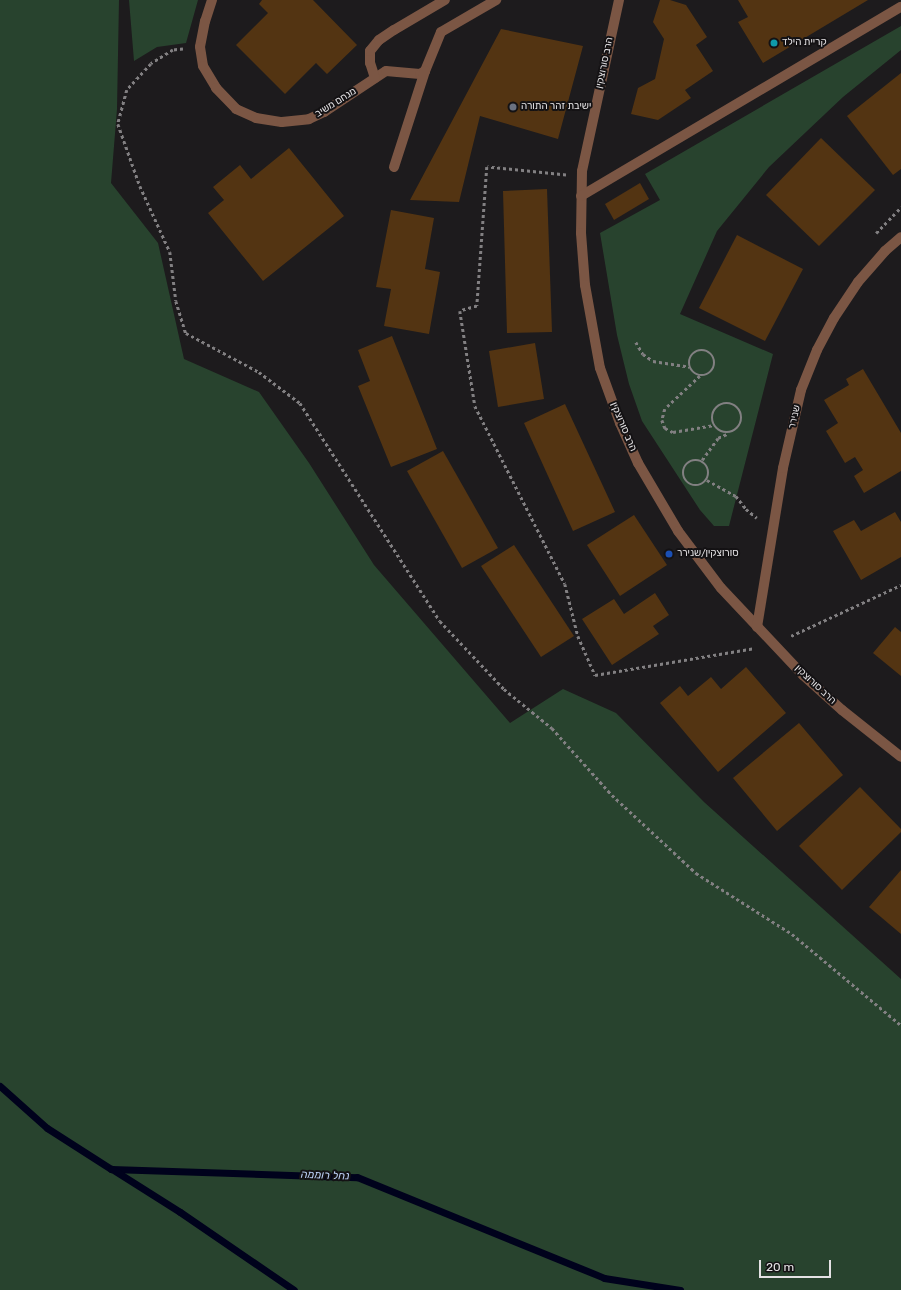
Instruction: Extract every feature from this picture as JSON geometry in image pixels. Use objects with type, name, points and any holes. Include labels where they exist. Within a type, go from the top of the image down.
[{"type":"street","name":"מנחם משיב","points":[[212,0],[205,21],[200,47],[203,66],[216,88],[236,109],[256,118],[282,122],[309,119],[324,112],[386,71],[420,74],[425,71]]},
{"type":"street","points":[[375,78],[370,63],[370,51],[379,40],[445,0]]},
{"type":"street","points":[[394,167],[425,71],[441,32],[496,0]]},
{"type":"street","name":"הרב סורוצקין","points":[[620,0],[593,115],[582,177],[581,196],[581,234],[591,324],[600,368],[620,423],[638,463],[678,531],[721,588],[803,675],[836,705],[901,757]]},
{"type":"street","points":[[581,196],[901,7]]},
{"type":"street","name":"שנירר","points":[[757,627],[783,468],[801,390],[817,350],[834,318],[858,282],[885,251],[901,237]]},
{"type":"path","points":[[200,47],[172,50],[151,64],[127,90],[118,124],[140,186],[170,252],[176,301],[186,333],[259,372],[300,403],[440,621],[504,690],[552,728],[612,795],[696,873],[792,934],[901,1025]]},
{"type":"path","points":[[582,177],[487,167],[477,306],[460,311],[475,406],[565,584],[578,636],[595,675],[774,644],[901,585]]},
{"type":"path","points":[[636,342],[644,354],[653,362],[690,367]]},
{"type":"path","points":[[700,376],[695,374],[690,367],[690,358],[696,351],[702,350],[710,353],[715,360],[714,367],[709,374],[700,376],[665,409],[662,420],[665,428],[673,432],[714,425]]},
{"type":"path","points":[[702,460],[718,438],[730,432],[738,427],[742,418],[738,408],[728,403],[717,407],[712,416],[714,425],[720,431],[730,432]]},
{"type":"path","points":[[693,459],[702,460],[708,467],[709,475],[707,480],[704,484],[698,486],[689,484],[683,478],[683,469],[689,461],[693,459]]},
{"type":"path","points":[[707,480],[736,496],[756,518],[774,527]]},
{"type":"green space","points":[[0,0],[119,0],[117,109],[111,183],[158,243],[184,359],[259,392],[309,463],[374,565],[510,723],[563,689],[616,713],[704,802],[901,979],[901,1290],[0,1290]]},
{"type":"green space","points":[[129,0],[198,0],[186,43],[157,47],[134,61]]},
{"type":"green space","points":[[901,26],[901,50],[843,97],[769,167],[717,231],[680,314],[773,354],[729,526],[714,526],[700,510],[642,421],[629,384],[617,335],[600,233],[660,200],[645,174]]},
{"type":"building","points":[[262,0],[313,0],[357,45],[327,74],[316,63],[285,94],[236,45],[268,13],[259,4]]},
{"type":"building","points":[[660,0],[670,0],[686,5],[707,37],[696,45],[713,71],[685,90],[691,98],[658,120],[631,114],[638,88],[655,79],[664,39],[653,22]]},
{"type":"building","name":"קריית הילד","points":[[738,0],[868,0],[763,63],[738,22],[748,17]]},
{"type":"building","name":"ישיבת זהר התורה","points":[[501,29],[583,46],[558,139],[480,116],[459,202],[410,200]]},
{"type":"building","points":[[901,73],[901,169],[893,175],[847,116]]},
{"type":"building","points":[[821,138],[875,190],[819,246],[766,195]]},
{"type":"building","points":[[289,148],[344,216],[263,281],[208,213],[224,200],[213,187],[240,165],[251,179]]},
{"type":"building","points":[[640,183],[649,199],[614,220],[605,204]]},
{"type":"building","points":[[547,189],[552,332],[507,333],[503,191]]},
{"type":"building","points":[[391,210],[434,218],[425,269],[440,272],[429,334],[384,326],[391,289],[376,287]]},
{"type":"building","points":[[737,235],[803,269],[765,341],[699,308]]},
{"type":"building","points":[[392,336],[437,449],[391,467],[358,386],[370,381],[358,350]]},
{"type":"building","points":[[535,343],[544,399],[498,407],[489,351]]},
{"type":"building","points":[[863,369],[901,433],[901,471],[864,493],[854,476],[863,470],[855,457],[845,463],[826,431],[838,423],[824,400],[849,385],[846,379]]},
{"type":"building","points":[[565,404],[615,512],[573,531],[524,423]]},
{"type":"building","points":[[443,451],[498,548],[462,568],[407,471]]},
{"type":"building","points":[[895,512],[901,522],[901,557],[861,580],[833,531],[854,520],[861,531]]},
{"type":"building","points":[[634,515],[667,565],[620,596],[587,545]]},
{"type":"building","points":[[514,545],[574,636],[541,657],[481,566]]},
{"type":"building","points":[[655,593],[669,615],[653,626],[659,634],[612,665],[582,619],[614,599],[624,614]]},
{"type":"building","points":[[895,627],[901,632],[901,676],[873,653]]},
{"type":"building","points":[[746,667],[786,713],[718,772],[660,703],[680,686],[688,696],[711,677],[721,689]]},
{"type":"building","points":[[799,723],[843,775],[777,831],[733,778]]},
{"type":"building","points":[[860,787],[901,829],[901,832],[842,890],[799,846]]},
{"type":"building","points":[[901,870],[901,934],[869,907]]},
{"type":"waterway","name":"נחל רוממה","points":[[0,1086],[47,1128],[111,1169],[357,1177],[604,1278],[680,1290]]},
{"type":"waterway","points":[[112,1169],[180,1212],[294,1290]]},
{"type":"place","name":"קריית הילד","points":[[774,43]]},
{"type":"place","name":"ישיבת זהר התורה","points":[[513,107]]},
{"type":"place","name":"סורוצקין/שנירר","points":[[669,554]]}]
